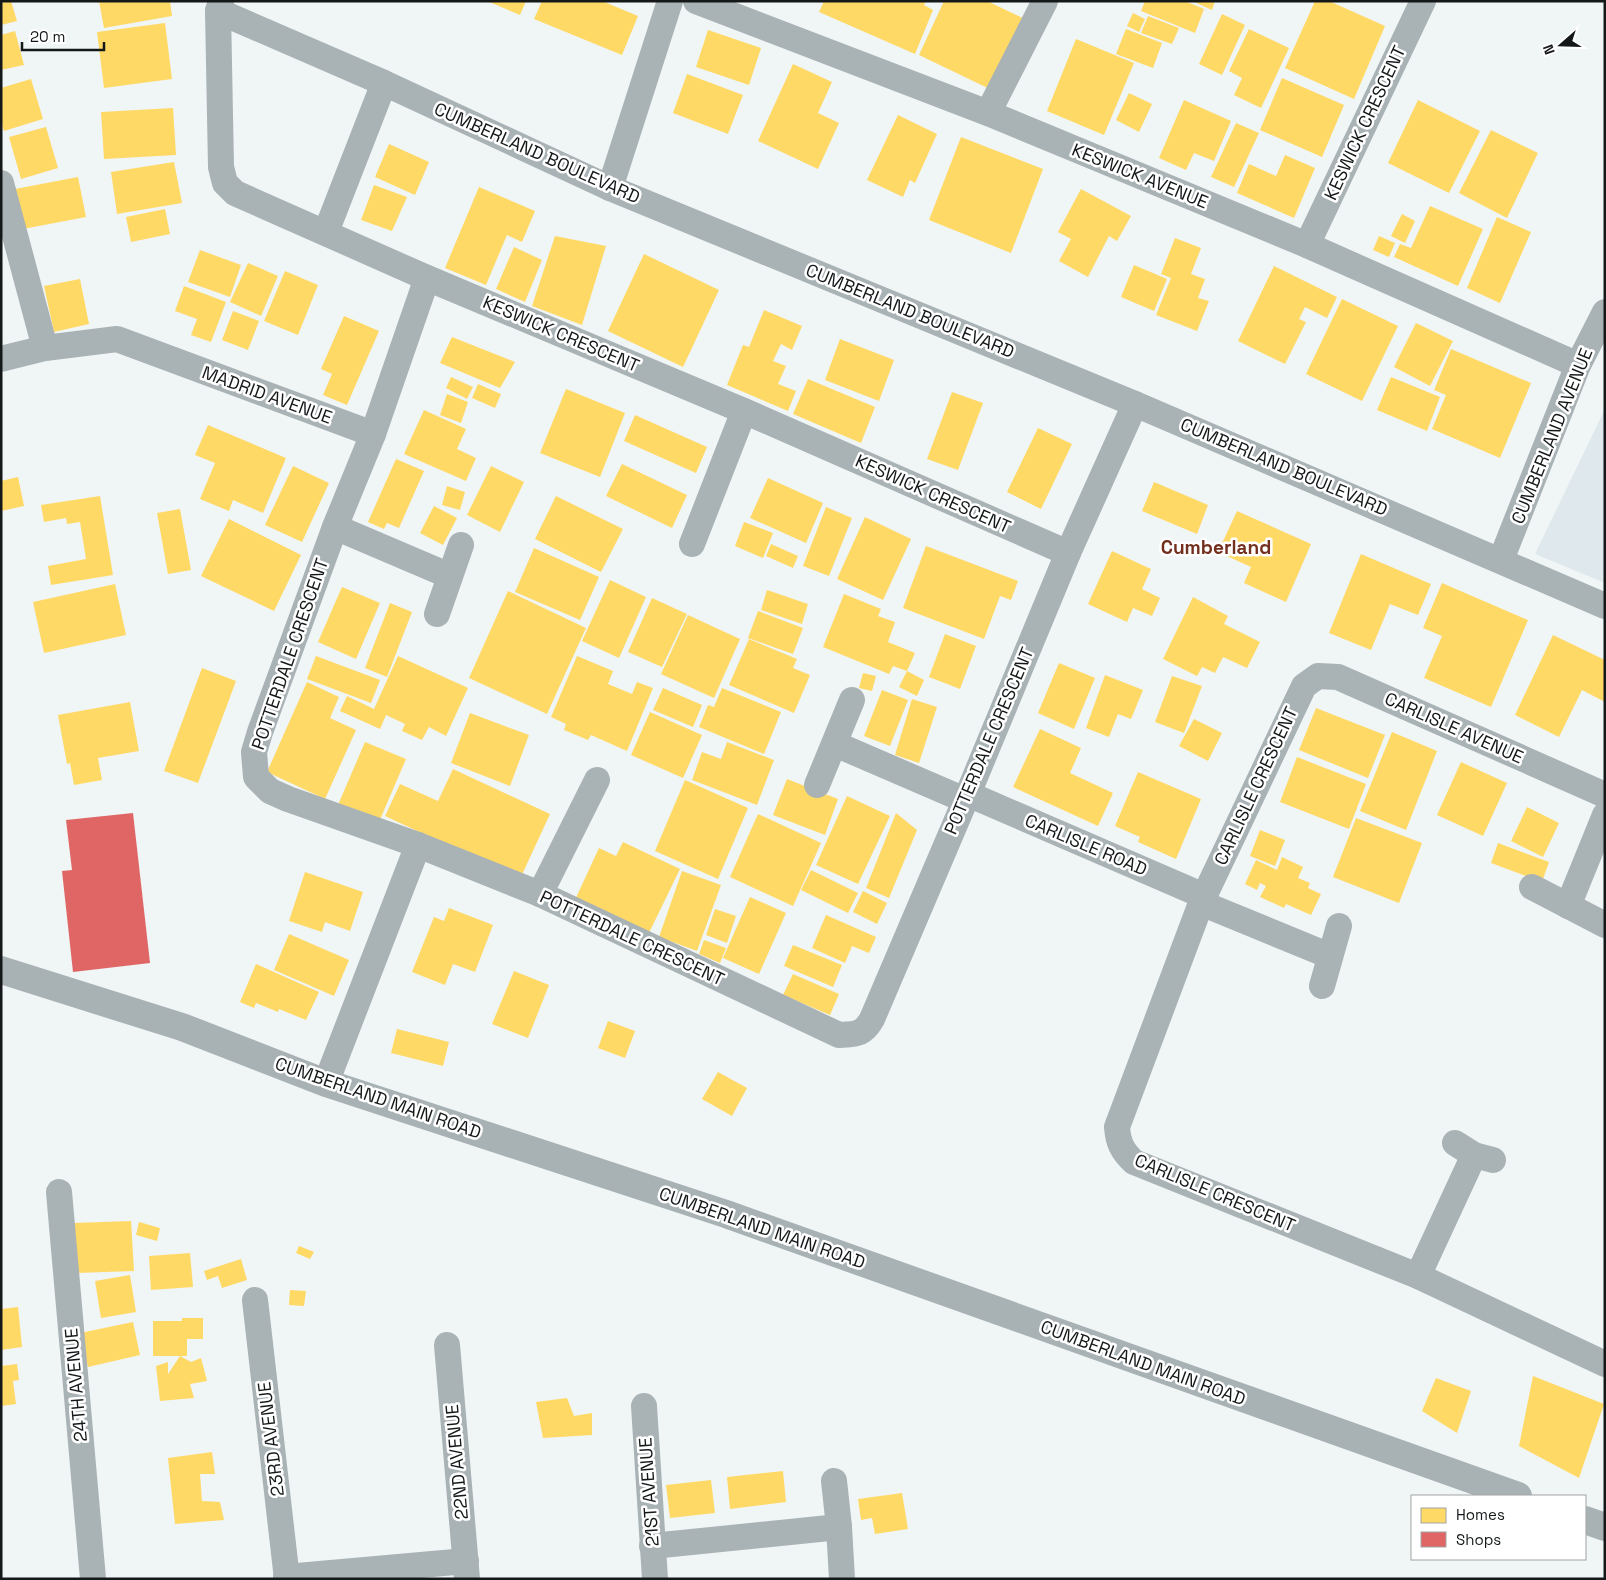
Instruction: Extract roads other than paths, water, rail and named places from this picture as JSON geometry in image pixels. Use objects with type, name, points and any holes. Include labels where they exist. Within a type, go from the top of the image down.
[{"type":"street","points":[[610,188],[670,1]]},
{"type":"street","name":"KESWICK AVENUE","points":[[696,1],[988,114],[1307,245],[1578,365]]},
{"type":"street","points":[[988,114],[1045,1]]},
{"type":"street","name":"KESWICK CRESCENT","points":[[1307,245],[1423,1]]},
{"type":"street","name":"CUMBERLAND BOULEVARD","points":[[219,6],[610,188],[1135,404],[1605,606]]},
{"type":"street","name":"KESWICK CRESCENT","points":[[219,6],[221,167],[225,183],[235,193],[427,278],[744,411],[1068,552]]},
{"type":"street","points":[[326,232],[384,83]]},
{"type":"street","points":[[1,183],[45,348]]},
{"type":"street","points":[[373,434],[427,278]]},
{"type":"street","name":"CUMBERLAND AVENUE","points":[[1501,560],[1578,365],[1605,312]]},
{"type":"street","name":"MADRID AVENUE","points":[[1,359],[45,348],[117,339],[373,434]]},
{"type":"street","name":"POTTERDALE CRESCENT","points":[[373,434],[335,527],[260,732],[254,752],[256,777],[270,791],[288,799],[418,845],[540,894],[839,1034],[856,1034],[867,1029],[872,1019],[1068,552],[1135,404]]},
{"type":"street","points":[[692,544],[744,411]]},
{"type":"street","points":[[335,527],[450,576]]},
{"type":"street","points":[[437,614],[461,545]]},
{"type":"street","name":"CARLISLE AVENUE","points":[[1304,686],[1318,676],[1338,677],[1605,795]]},
{"type":"street","name":"CARLISLE CRESCENT","points":[[1304,686],[1203,899],[1118,1126],[1120,1146],[1134,1162],[1418,1276],[1605,1364]]},
{"type":"street","points":[[817,785],[852,700]]},
{"type":"street","name":"CARLISLE ROAD","points":[[835,744],[966,797],[1330,956]]},
{"type":"street","points":[[540,894],[597,780]]},
{"type":"street","points":[[1568,906],[1605,815]]},
{"type":"street","points":[[326,1083],[418,845]]},
{"type":"street","points":[[1532,888],[1605,925]]},
{"type":"street","points":[[1322,986],[1339,926]]},
{"type":"street","name":"CUMBERLAND MAIN ROAD","points":[[1,970],[182,1027],[326,1083],[726,1214],[1515,1495]]},
{"type":"street","points":[[1418,1276],[1474,1153]]},
{"type":"street","name":"24TH AVENUE","points":[[60,1192],[93,1579]]},
{"type":"street","name":"23RD AVENUE","points":[[255,1300],[286,1578]]},
{"type":"street","name":"22ND AVENUE","points":[[447,1345],[466,1570]]},
{"type":"street","name":"21ST AVENUE","points":[[644,1406],[655,1579]]},
{"type":"street","points":[[834,1481],[842,1579]]},
{"type":"street","points":[[1586,1520],[1605,1527]]},
{"type":"street","points":[[652,1546],[839,1527]]},
{"type":"street","points":[[286,1578],[466,1570]]},
{"type":"district","name":"Cumberland","points":[[1216,547]]}]
